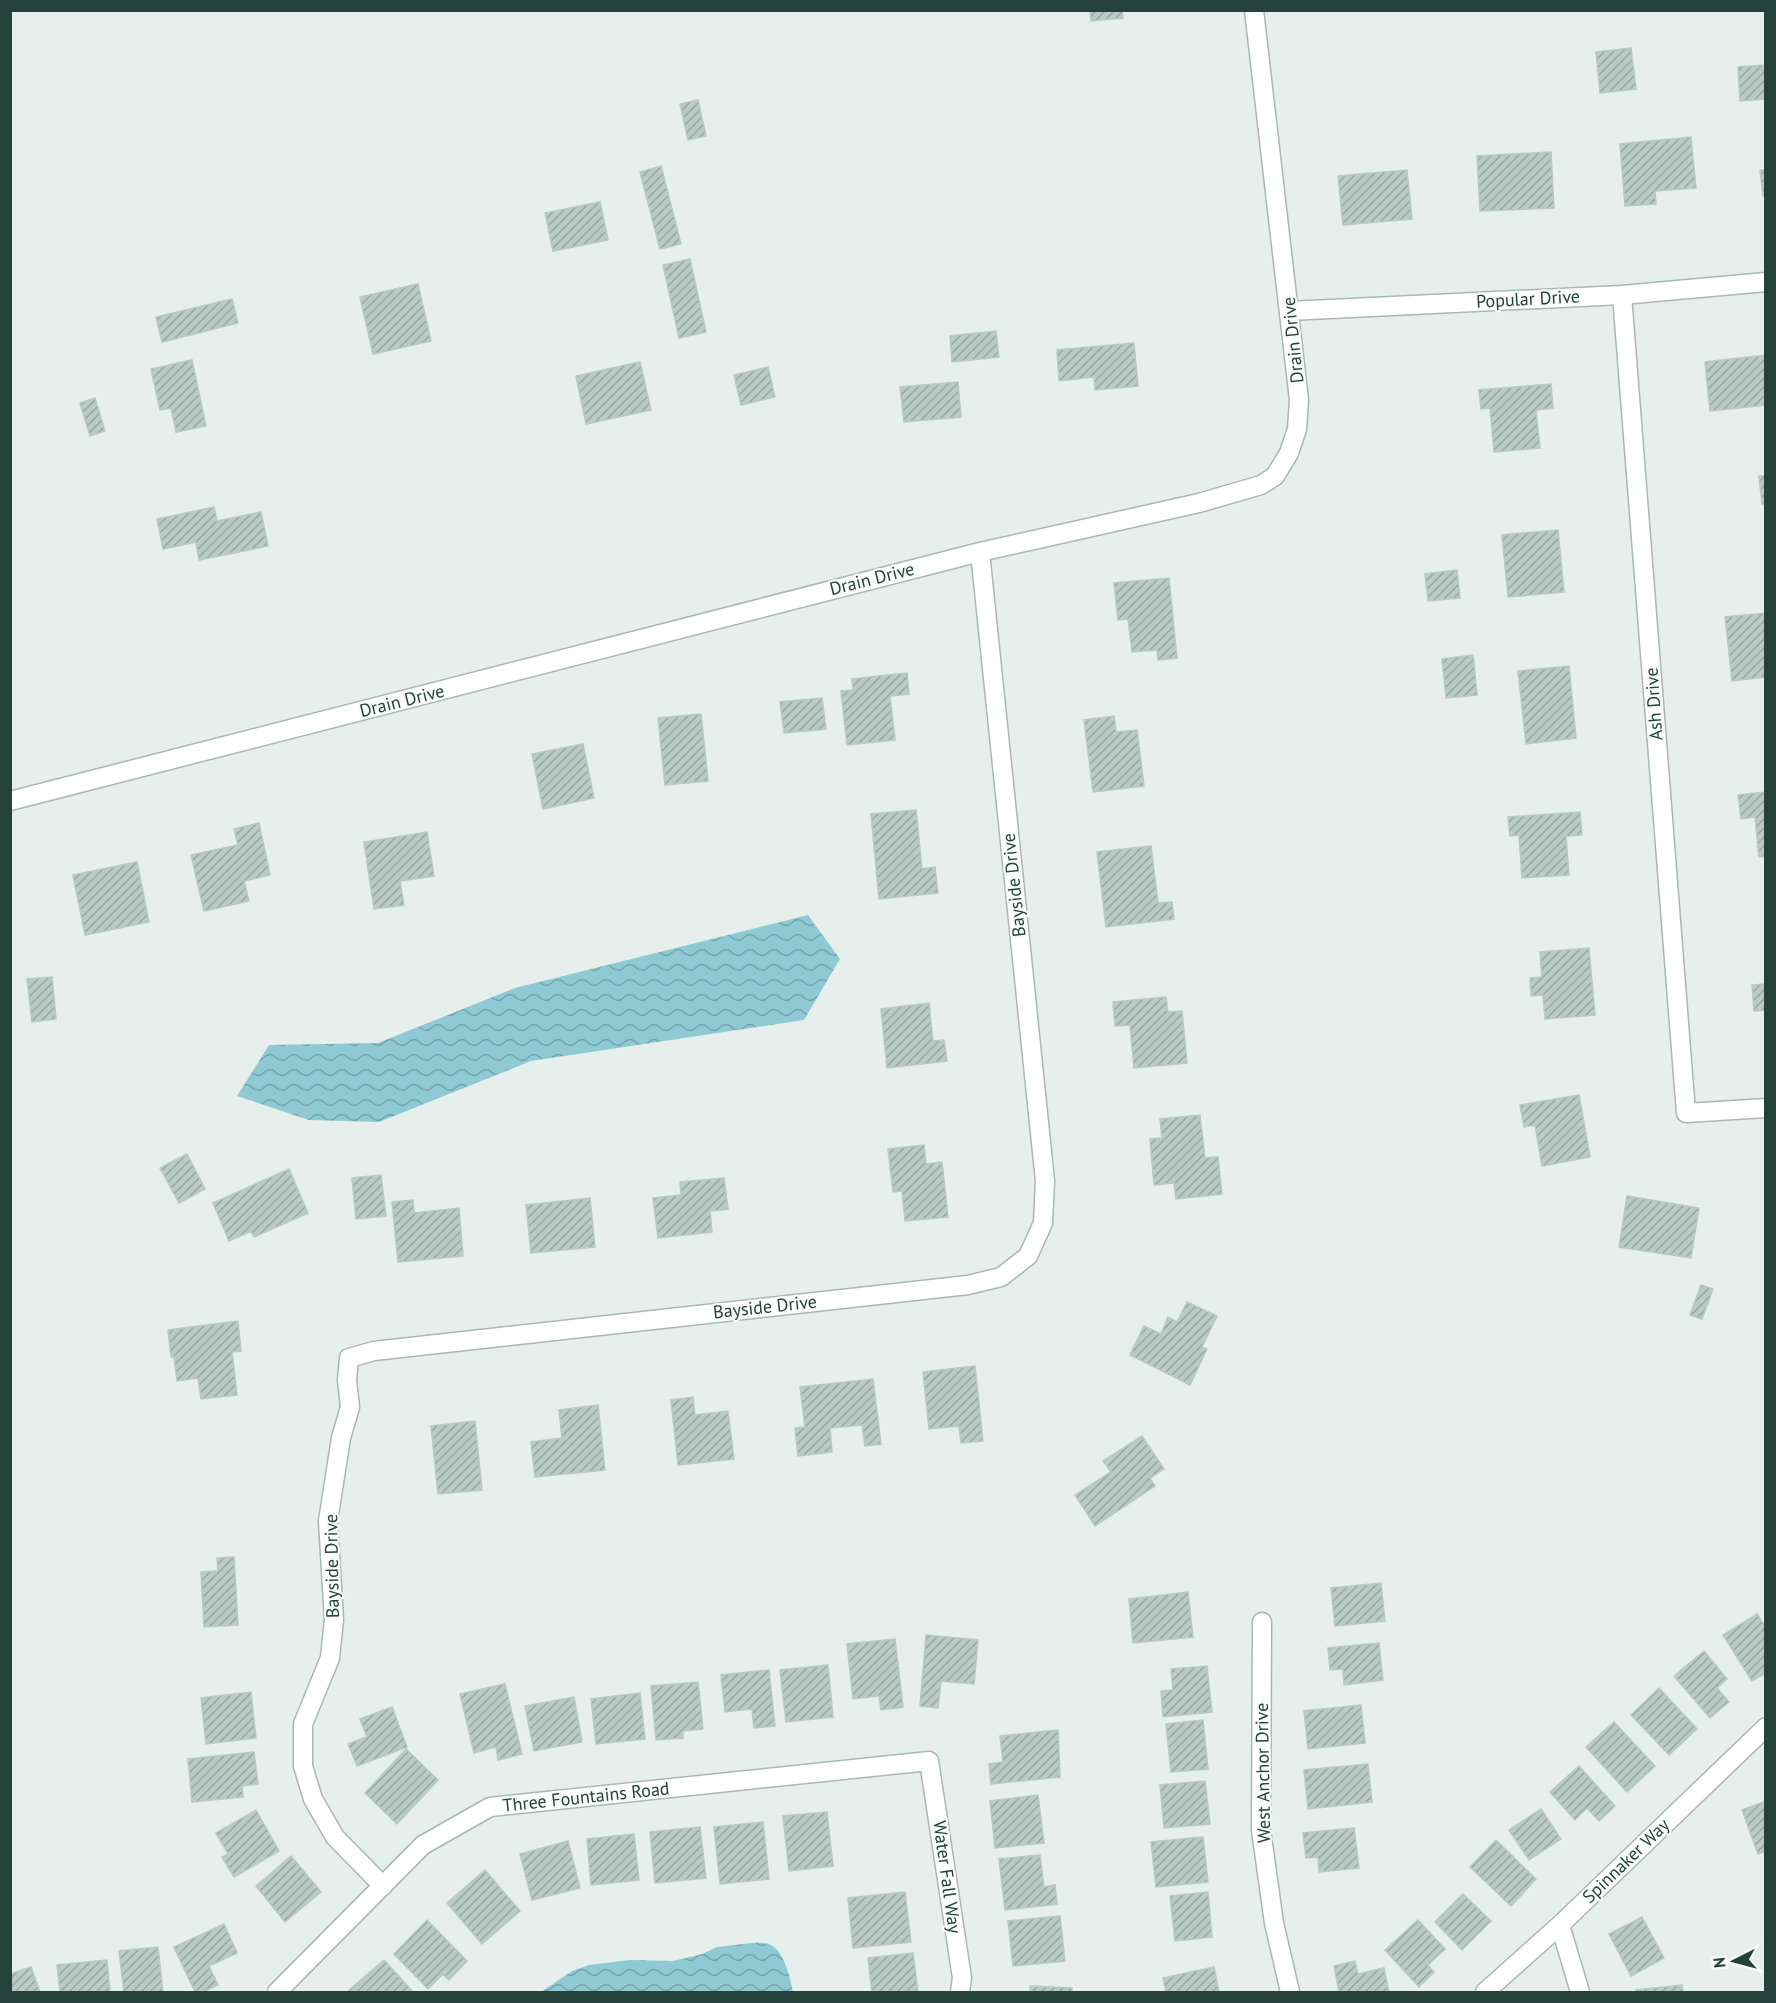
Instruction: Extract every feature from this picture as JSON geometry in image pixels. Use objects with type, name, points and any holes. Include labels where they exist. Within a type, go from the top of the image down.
[{"type":"street","name":"Drain Drive","points":[[10,801],[980,552],[1199,503],[1261,485],[1275,476],[1289,453],[1297,429],[1299,400],[1254,10]]},
{"type":"street","name":"Popular Drive","points":[[1289,311],[1622,295],[1766,282]]},
{"type":"street","name":"Ash Drive","points":[[1622,295],[1686,1113],[1766,1108]]},
{"type":"street","name":"Bayside Drive","points":[[382,1886],[335,1837],[313,1799],[303,1766],[303,1724],[330,1658],[334,1620],[328,1521],[341,1438],[350,1407],[347,1380],[349,1358],[374,1351],[968,1285],[1001,1277],[1028,1256],[1043,1223],[1045,1180],[980,552]]},
{"type":"street","name":"West Anchor Drive","points":[[1262,1622],[1261,1830],[1274,1923],[1290,1992]]},
{"type":"street","name":"Spinnaker Way","points":[[1485,1992],[1560,1925],[1766,1727]]},
{"type":"street","name":"Three Fountains Road","points":[[277,1992],[423,1845],[490,1807],[929,1761]]},
{"type":"street","name":"Water Fall Way","points":[[929,1761],[962,1978],[960,1992]]},
{"type":"street","points":[[1560,1925],[1580,1992]]},
{"type":"water","points":[[808,915],[840,959],[804,1020],[531,1061],[379,1122],[309,1120],[237,1096],[269,1045],[378,1043],[515,988]]},
{"type":"water","points":[[767,1943],[776,1949],[786,1966],[793,1992],[541,1992],[572,1971],[589,1965],[630,1960],[673,1961],[702,1954],[717,1947]]},
{"type":"building","points":[[1090,10],[1122,10],[1123,18],[1091,21]]},
{"type":"building","points":[[1631,48],[1636,89],[1600,93],[1596,52]]},
{"type":"building","points":[[1766,65],[1766,99],[1740,101],[1738,67]]},
{"type":"building","points":[[698,100],[706,136],[688,140],[680,104]]},
{"type":"building","points":[[1691,137],[1696,188],[1655,191],[1656,204],[1625,206],[1620,144]]},
{"type":"building","points":[[1551,152],[1554,208],[1480,211],[1477,156]]},
{"type":"building","points":[[661,166],[681,244],[660,249],[640,172]]},
{"type":"building","points":[[1407,170],[1412,219],[1343,225],[1338,176]]},
{"type":"building","points":[[1760,170],[1766,170],[1766,196],[1763,196]]},
{"type":"building","points":[[600,202],[608,240],[553,251],[545,213]]},
{"type":"building","points":[[690,259],[706,332],[679,338],[663,265]]},
{"type":"building","points":[[418,284],[431,341],[373,354],[360,297]]},
{"type":"building","points":[[232,299],[238,323],[162,342],[156,317]]},
{"type":"building","points":[[996,331],[999,357],[952,362],[950,336]]},
{"type":"building","points":[[1134,343],[1138,386],[1095,390],[1094,377],[1059,381],[1057,350]]},
{"type":"building","points":[[1766,355],[1766,405],[1710,411],[1705,362]]},
{"type":"building","points":[[192,360],[206,426],[176,432],[171,408],[160,410],[151,369]]},
{"type":"building","points":[[640,362],[651,410],[586,424],[576,376]]},
{"type":"building","points":[[768,367],[775,397],[741,405],[734,375]]},
{"type":"building","points":[[958,382],[961,417],[904,422],[900,387]]},
{"type":"building","points":[[1551,384],[1553,408],[1536,410],[1540,448],[1494,452],[1490,408],[1481,409],[1479,390]]},
{"type":"building","points":[[95,398],[105,431],[90,436],[80,403]]},
{"type":"building","points":[[1759,476],[1766,476],[1766,504],[1762,504]]},
{"type":"building","points":[[214,507],[217,521],[261,512],[268,546],[199,560],[196,542],[163,549],[157,519]]},
{"type":"building","points":[[1558,530],[1564,592],[1508,597],[1502,535]]},
{"type":"building","points":[[1457,570],[1460,598],[1428,601],[1425,574]]},
{"type":"building","points":[[1169,578],[1177,658],[1158,660],[1157,650],[1132,652],[1128,619],[1118,620],[1114,583]]},
{"type":"building","points":[[1766,613],[1766,677],[1732,681],[1725,617]]},
{"type":"building","points":[[1473,655],[1477,695],[1446,698],[1442,659]]},
{"type":"building","points":[[1569,666],[1576,738],[1526,744],[1518,671]]},
{"type":"building","points":[[907,673],[909,694],[890,696],[895,740],[847,745],[841,691],[853,690],[852,679]]},
{"type":"building","points":[[822,698],[826,729],[784,733],[780,702]]},
{"type":"building","points":[[701,714],[708,781],[665,785],[658,718]]},
{"type":"building","points":[[1114,716],[1116,732],[1137,730],[1144,786],[1093,792],[1084,720]]},
{"type":"building","points":[[583,744],[594,798],[543,809],[532,754]]},
{"type":"building","points":[[1766,792],[1766,856],[1759,857],[1755,817],[1741,819],[1738,795]]},
{"type":"building","points":[[916,810],[922,869],[935,867],[938,893],[879,899],[871,814]]},
{"type":"building","points":[[1580,812],[1582,835],[1566,836],[1569,875],[1522,878],[1519,835],[1510,836],[1508,817]]},
{"type":"building","points":[[259,823],[270,875],[244,881],[249,901],[204,911],[191,855],[238,845],[234,829]]},
{"type":"building","points":[[427,832],[434,876],[400,881],[404,905],[374,909],[364,842]]},
{"type":"building","points":[[1151,846],[1158,903],[1172,902],[1174,919],[1106,927],[1097,852]]},
{"type":"building","points":[[137,862],[149,922],[85,935],[73,875]]},
{"type":"building","points":[[1589,948],[1595,1015],[1545,1019],[1543,995],[1531,996],[1530,978],[1542,977],[1540,952]]},
{"type":"building","points":[[52,977],[56,1019],[32,1022],[27,979]]},
{"type":"building","points":[[1766,984],[1766,1010],[1754,1011],[1752,985]]},
{"type":"building","points":[[1166,997],[1168,1012],[1182,1011],[1187,1063],[1134,1068],[1130,1025],[1115,1026],[1113,1002]]},
{"type":"building","points":[[929,1003],[933,1041],[944,1040],[947,1061],[887,1068],[881,1009]]},
{"type":"building","points":[[1579,1095],[1590,1157],[1542,1166],[1535,1125],[1524,1127],[1520,1105]]},
{"type":"building","points":[[1200,1115],[1205,1158],[1218,1157],[1222,1194],[1176,1199],[1174,1183],[1154,1185],[1150,1139],[1162,1138],[1160,1119]]},
{"type":"building","points":[[924,1145],[926,1164],[942,1162],[948,1217],[905,1221],[902,1191],[893,1192],[888,1149]]},
{"type":"building","points":[[187,1154],[205,1189],[179,1203],[160,1168]]},
{"type":"building","points":[[289,1169],[308,1213],[254,1237],[251,1231],[229,1241],[213,1203]]},
{"type":"building","points":[[381,1175],[386,1216],[356,1219],[352,1178]]},
{"type":"building","points":[[724,1178],[728,1209],[710,1211],[712,1232],[658,1238],[653,1198],[681,1195],[680,1182]]},
{"type":"building","points":[[1627,1196],[1699,1208],[1691,1258],[1619,1247]]},
{"type":"building","points":[[590,1198],[595,1247],[531,1253],[526,1205]]},
{"type":"building","points":[[413,1200],[414,1213],[459,1208],[463,1256],[398,1262],[392,1202]]},
{"type":"building","points":[[1701,1285],[1713,1289],[1702,1319],[1690,1315]]},
{"type":"building","points":[[1187,1302],[1217,1316],[1202,1347],[1207,1349],[1190,1385],[1130,1355],[1144,1326],[1161,1334],[1168,1317],[1177,1322]]},
{"type":"building","points":[[238,1321],[241,1351],[232,1352],[237,1395],[201,1399],[198,1378],[177,1381],[168,1330]]},
{"type":"building","points":[[975,1366],[983,1441],[961,1443],[959,1426],[929,1429],[923,1372]]},
{"type":"building","points":[[873,1379],[881,1444],[865,1446],[862,1425],[830,1428],[832,1452],[798,1456],[795,1428],[805,1427],[800,1387]]},
{"type":"building","points":[[693,1397],[695,1415],[728,1411],[734,1459],[678,1465],[671,1400]]},
{"type":"building","points":[[598,1405],[605,1470],[535,1477],[531,1442],[562,1438],[559,1410]]},
{"type":"building","points":[[475,1421],[482,1490],[438,1494],[431,1426]]},
{"type":"building","points":[[1142,1436],[1164,1469],[1150,1478],[1155,1486],[1095,1526],[1075,1495],[1111,1472],[1103,1461]]},
{"type":"building","points":[[234,1557],[238,1625],[204,1627],[201,1572],[218,1571],[217,1558]]},
{"type":"building","points":[[1381,1583],[1385,1621],[1335,1626],[1331,1588]]},
{"type":"building","points":[[1188,1592],[1193,1637],[1133,1643],[1129,1599]]},
{"type":"building","points":[[1757,1614],[1766,1628],[1766,1673],[1752,1681],[1723,1635]]},
{"type":"building","points":[[926,1635],[978,1640],[974,1684],[941,1681],[938,1708],[920,1706]]},
{"type":"building","points":[[895,1639],[903,1707],[881,1710],[879,1696],[853,1699],[847,1644]]},
{"type":"building","points":[[1379,1643],[1383,1680],[1344,1685],[1343,1669],[1330,1670],[1328,1648]]},
{"type":"building","points":[[1704,1651],[1727,1679],[1717,1688],[1729,1702],[1710,1718],[1674,1676]]},
{"type":"building","points":[[828,1665],[833,1717],[786,1722],[780,1670]]},
{"type":"building","points":[[1207,1666],[1212,1712],[1163,1717],[1161,1691],[1173,1690],[1171,1669]]},
{"type":"building","points":[[769,1670],[775,1726],[754,1728],[752,1709],[725,1712],[721,1675]]},
{"type":"building","points":[[698,1682],[703,1729],[683,1731],[683,1738],[656,1740],[651,1686]]},
{"type":"building","points":[[505,1684],[522,1754],[498,1760],[496,1747],[474,1753],[460,1694]]},
{"type":"building","points":[[1659,1688],[1697,1729],[1669,1755],[1631,1715]]},
{"type":"building","points":[[251,1692],[256,1738],[206,1744],[201,1698]]},
{"type":"building","points":[[640,1693],[645,1739],[596,1744],[591,1699]]},
{"type":"building","points":[[574,1697],[582,1742],[534,1751],[525,1706]]},
{"type":"building","points":[[1361,1705],[1365,1743],[1308,1749],[1304,1711]]},
{"type":"building","points":[[392,1707],[407,1747],[357,1766],[348,1744],[367,1737],[360,1719]]},
{"type":"building","points":[[1203,1720],[1208,1769],[1171,1772],[1166,1724]]},
{"type":"building","points":[[1614,1722],[1655,1766],[1627,1792],[1586,1747]]},
{"type":"building","points":[[1058,1730],[1060,1777],[991,1784],[989,1764],[1003,1762],[1000,1736]]},
{"type":"building","points":[[406,1749],[438,1780],[397,1824],[365,1793]]},
{"type":"building","points":[[254,1752],[258,1784],[242,1786],[243,1797],[192,1802],[188,1759]]},
{"type":"building","points":[[1368,1764],[1372,1802],[1308,1809],[1304,1770]]},
{"type":"building","points":[[1579,1766],[1615,1806],[1599,1821],[1587,1808],[1575,1820],[1550,1792]]},
{"type":"building","points":[[1205,1781],[1210,1824],[1164,1828],[1160,1785]]},
{"type":"building","points":[[1038,1795],[1044,1843],[995,1848],[990,1801]]},
{"type":"building","points":[[1766,1801],[1766,1851],[1758,1854],[1742,1810]]},
{"type":"building","points":[[1541,1809],[1561,1839],[1529,1860],[1509,1830]]},
{"type":"building","points":[[256,1810],[279,1851],[234,1877],[222,1857],[228,1854],[216,1833]]},
{"type":"building","points":[[827,1812],[833,1866],[789,1871],[783,1816]]},
{"type":"building","points":[[763,1822],[769,1879],[720,1884],[714,1827]]},
{"type":"building","points":[[700,1827],[706,1878],[655,1883],[650,1832]]},
{"type":"building","points":[[1354,1828],[1359,1868],[1319,1872],[1318,1857],[1306,1858],[1303,1833]]},
{"type":"building","points":[[634,1834],[639,1880],[591,1885],[587,1839]]},
{"type":"building","points":[[1203,1837],[1208,1882],[1156,1887],[1151,1842]]},
{"type":"building","points":[[1496,1840],[1536,1879],[1511,1906],[1470,1867]]},
{"type":"building","points":[[568,1841],[580,1888],[532,1900],[520,1854]]},
{"type":"building","points":[[1040,1855],[1044,1887],[1055,1885],[1057,1904],[1005,1910],[999,1859]]},
{"type":"building","points":[[291,1856],[321,1892],[285,1922],[256,1886]]},
{"type":"building","points":[[485,1870],[520,1911],[482,1944],[447,1903]]},
{"type":"building","points":[[905,1892],[911,1942],[853,1948],[848,1898]]},
{"type":"building","points":[[1208,1892],[1212,1937],[1175,1941],[1170,1896]]},
{"type":"building","points":[[1463,1894],[1491,1921],[1462,1950],[1435,1922]]},
{"type":"building","points":[[1060,1916],[1065,1961],[1013,1966],[1008,1921]]},
{"type":"building","points":[[1642,1917],[1664,1958],[1631,1976],[1609,1934]]},
{"type":"building","points":[[427,1920],[467,1961],[449,1980],[443,1974],[428,1989],[394,1954]]},
{"type":"building","points":[[1418,1920],[1445,1949],[1428,1965],[1434,1972],[1419,1987],[1385,1950]]},
{"type":"building","points":[[224,1924],[237,1953],[209,1966],[218,1985],[203,1992],[195,1992],[174,1947]]},
{"type":"building","points":[[158,1947],[163,1992],[124,1992],[119,1951]]},
{"type":"building","points":[[913,1953],[918,1992],[872,1992],[868,1958]]},
{"type":"building","points":[[107,1960],[110,1992],[60,1992],[57,1965]]},
{"type":"building","points":[[384,1960],[413,1992],[347,1992]]},
{"type":"building","points":[[1355,1961],[1358,1974],[1384,1968],[1389,1992],[1339,1992],[1334,1966]]},
{"type":"building","points":[[31,1967],[40,1992],[10,1992],[10,1974]]},
{"type":"building","points":[[1214,1967],[1219,1992],[1166,1992],[1163,1978]]},
{"type":"building","points":[[1682,1985],[1683,1992],[1637,1992],[1636,1990]]},
{"type":"building","points":[[1030,1986],[1072,1988],[1072,1992],[1030,1992]]}]
